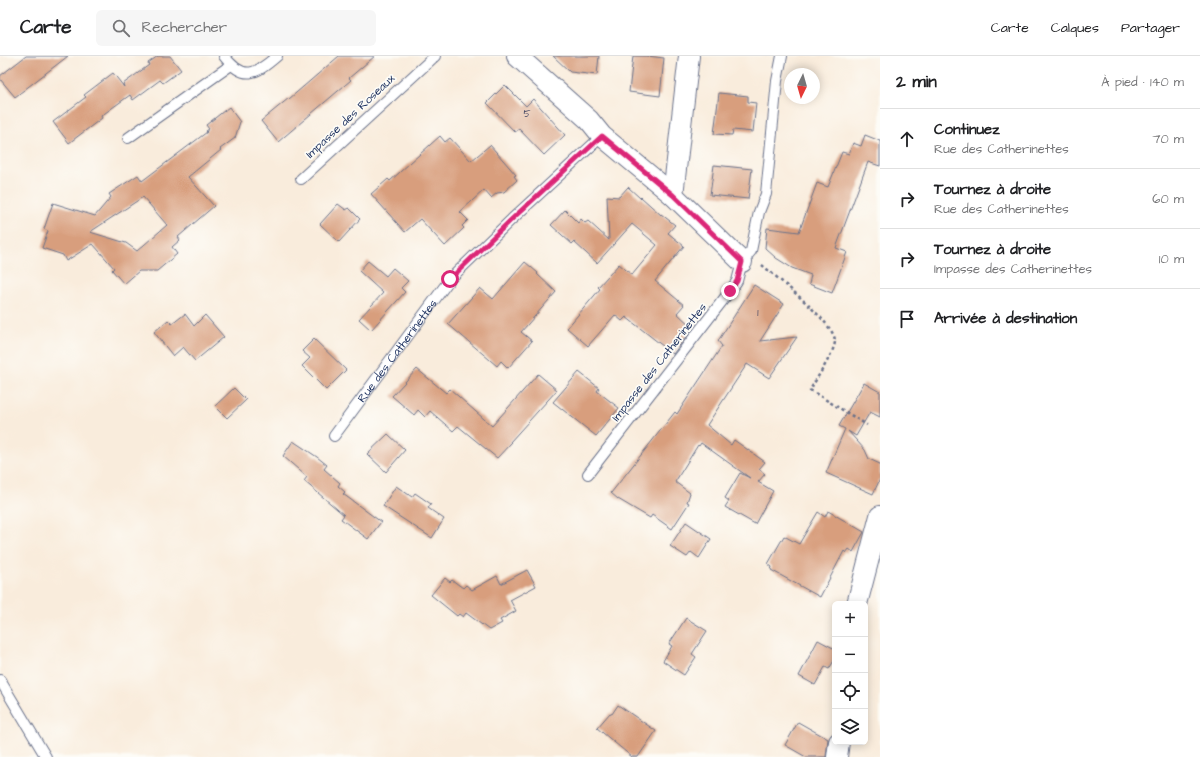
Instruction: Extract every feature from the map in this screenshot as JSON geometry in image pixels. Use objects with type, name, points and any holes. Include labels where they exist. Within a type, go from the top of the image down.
[{"type":"street","points":[[518,56],[589,120],[602,136],[673,195],[742,262]]},
{"type":"street","points":[[673,195],[689,56]]},
{"type":"street","points":[[858,601],[880,516]]},
{"type":"street","points":[[837,757],[839,745]]},
{"type":"lane","points":[[224,56],[231,65],[241,72],[251,73],[262,69],[277,56]]},
{"type":"lane","name":"Impasse des Roseaux","points":[[301,179],[435,56]]},
{"type":"lane","name":"Impasse des Catherinettes","points":[[588,474],[730,291],[737,281],[742,262],[751,251],[758,212],[766,194],[777,81],[782,56]]},
{"type":"lane","points":[[128,138],[231,65]]},
{"type":"lane","name":"Rue des Catherinettes","points":[[334,436],[450,279],[512,219],[602,136]]},
{"type":"lane","points":[[0,680],[46,757]]},
{"type":"path","points":[[764,268],[786,285],[825,321],[835,340],[834,348],[810,390],[867,425]]},
{"type":"building","points":[[26,56],[68,56],[15,97],[0,79],[0,76]]},
{"type":"building","points":[[158,56],[170,56],[181,70],[163,83],[160,80],[133,100],[130,95],[101,116],[102,118],[69,143],[53,122],[86,97],[84,95],[113,73],[124,87],[123,84],[149,65],[148,63]]},
{"type":"building","points":[[339,56],[375,56],[349,78],[351,80],[278,142],[261,121]]},
{"type":"building","points":[[553,56],[599,56],[597,75],[570,72]]},
{"type":"building","points":[[633,56],[664,58],[660,96],[629,92]]},
{"type":"building","points":[[505,85],[526,106],[533,99],[565,135],[544,155],[519,129],[515,132],[487,103]]},
{"type":"building","points":[[719,93],[748,96],[748,102],[756,103],[753,132],[733,130],[732,135],[714,134]]},
{"type":"building","points":[[229,107],[240,122],[235,138],[188,177],[214,206],[178,237],[180,240],[172,247],[177,254],[157,271],[139,271],[124,284],[112,270],[114,268],[93,244],[66,261],[63,255],[42,248],[48,231],[44,229],[53,203],[95,216],[111,197],[109,194],[138,175],[142,181],[207,132],[206,131],[209,129],[206,125]],"holes":[[[143,197],[167,225],[137,251],[126,243],[90,232]]]},
{"type":"building","points":[[865,135],[880,141],[880,166],[868,162],[836,248],[847,252],[832,293],[809,284],[811,275],[792,268],[776,258],[765,248],[767,228],[799,232],[817,183],[828,187],[842,152],[849,154],[853,143],[861,146]]},
{"type":"building","points":[[440,136],[445,142],[450,138],[471,161],[490,145],[516,175],[514,176],[517,180],[504,192],[497,193],[491,198],[484,190],[460,212],[468,220],[462,226],[464,228],[445,246],[420,219],[405,232],[371,194],[388,179],[390,181]]},
{"type":"building","points":[[714,165],[752,169],[748,199],[710,195]]},
{"type":"building","points":[[628,187],[675,225],[668,233],[684,246],[655,281],[684,305],[677,313],[693,328],[673,354],[626,317],[622,321],[615,315],[588,346],[567,328],[600,289],[598,287],[619,264],[632,275],[657,245],[632,224],[597,263],[574,242],[572,244],[551,225],[565,210],[578,223],[581,219],[585,223],[588,221],[609,240],[607,196],[619,197]]},
{"type":"building","points":[[338,204],[346,210],[349,208],[360,219],[339,242],[320,224]]},
{"type":"building","points":[[368,261],[386,276],[393,268],[408,281],[401,288],[405,292],[371,330],[359,319],[383,293],[359,271]]},
{"type":"building","points":[[525,262],[556,292],[521,332],[532,341],[508,368],[501,361],[497,366],[448,324],[480,288],[493,299]]},
{"type":"building","points":[[754,285],[784,304],[760,341],[797,337],[769,378],[747,364],[707,425],[731,445],[734,440],[765,462],[759,469],[765,474],[758,482],[773,491],[755,524],[725,507],[729,501],[725,498],[740,473],[750,478],[701,443],[699,446],[698,445],[675,482],[690,493],[687,502],[689,503],[672,529],[652,515],[650,518],[618,499],[611,493],[675,412],[677,414],[722,346],[718,341]]},
{"type":"building","points":[[185,314],[194,326],[205,315],[224,337],[195,361],[183,347],[173,356],[154,332],[168,320],[172,324]]},
{"type":"building","points":[[314,339],[346,370],[326,390],[302,366],[310,358],[302,351]]},
{"type":"building","points":[[417,369],[446,393],[450,389],[492,426],[538,374],[557,390],[497,458],[458,426],[453,431],[430,411],[425,417],[418,410],[414,415],[392,396]]},
{"type":"building","points":[[579,372],[599,388],[597,391],[619,408],[596,436],[553,402]]},
{"type":"building","points":[[864,383],[880,392],[880,417],[870,412],[856,436],[848,431],[865,450],[869,459],[880,464],[880,479],[873,494],[826,473],[845,429],[839,426]]},
{"type":"building","points":[[234,388],[246,400],[227,418],[215,406]]},
{"type":"building","points":[[388,434],[405,450],[386,472],[367,454]]},
{"type":"building","points":[[293,441],[327,465],[324,469],[340,483],[338,486],[345,492],[343,494],[381,522],[368,539],[341,519],[344,515],[304,481],[307,477],[283,456]]},
{"type":"building","points":[[396,486],[412,497],[415,493],[431,504],[428,508],[444,519],[432,538],[383,506]]},
{"type":"building","points":[[828,511],[864,532],[853,552],[849,549],[846,553],[844,551],[820,597],[771,570],[772,567],[768,564],[784,536],[799,544],[818,512],[825,517]]},
{"type":"building","points":[[686,522],[711,539],[699,558],[691,552],[687,557],[670,546]]},
{"type":"building","points":[[527,570],[536,586],[510,600],[516,611],[500,620],[502,623],[489,630],[466,613],[463,617],[459,614],[457,616],[431,595],[445,578],[450,582],[452,580],[463,588],[466,585],[472,590],[497,576],[501,584]]},
{"type":"building","points":[[686,618],[707,631],[692,654],[696,657],[684,675],[663,661],[672,646],[669,644]]},
{"type":"building","points":[[818,640],[832,647],[832,664],[829,669],[825,667],[815,685],[799,676]]},
{"type":"building","points":[[618,705],[656,731],[638,757],[632,757],[597,728],[610,713],[612,714]]},
{"type":"building","points":[[798,722],[828,739],[826,757],[806,757],[785,745]]},
{"type":"route","points":[[450,279],[512,219],[602,136],[673,195],[742,262],[737,281],[730,291]]}]
